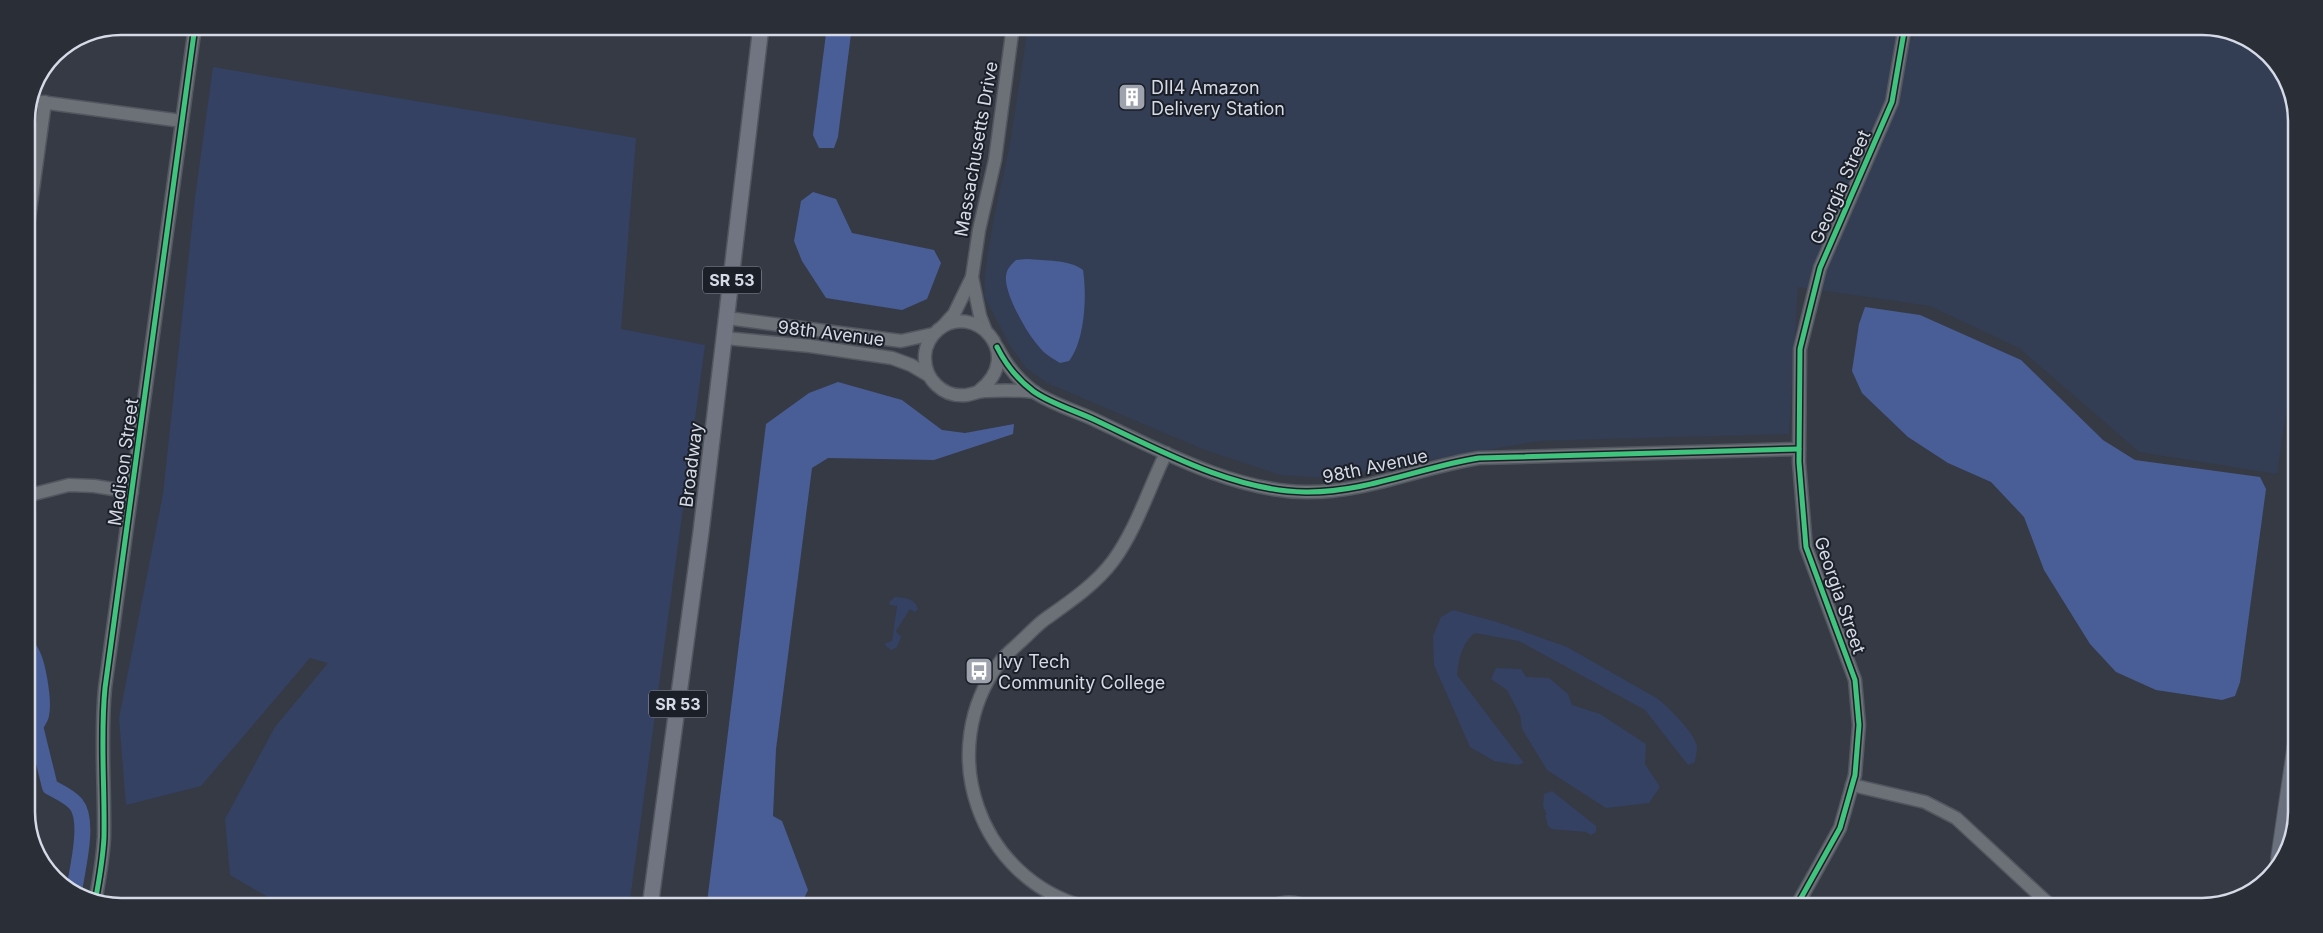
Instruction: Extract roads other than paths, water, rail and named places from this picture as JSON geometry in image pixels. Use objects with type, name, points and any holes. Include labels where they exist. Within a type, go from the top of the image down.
[{"type":"highway","points":[[2283,839],[2288,804]]},
{"type":"main road","name":"Broadway","points":[[651,898],[700,542],[761,35]]},
{"type":"street","name":"Madison Street","points":[[97,894],[104,840],[104,763],[101,723],[194,35]]},
{"type":"street","name":"Massachusetts Drive","points":[[972,277],[979,230],[995,160],[1012,35]]},
{"type":"street","name":"Georgia Street","points":[[1801,898],[1840,828],[1855,775],[1859,725],[1855,680],[1806,547],[1799,449],[1800,349],[1820,268],[1892,102],[1903,35]]},
{"type":"street","points":[[35,144],[39,102],[182,121]]},
{"type":"street","points":[[972,277],[984,329]]},
{"type":"street","points":[[928,375],[925,354],[928,343],[954,314],[972,277]]},
{"type":"street","name":"98th Avenue","points":[[727,318],[901,341],[937,331],[963,321],[984,329],[992,337],[1005,362],[1035,392]]},
{"type":"street","name":"98th Avenue","points":[[725,338],[810,346],[892,358],[911,365],[928,375],[935,385],[945,392],[956,395],[968,395],[979,391],[1015,390],[1035,392],[1166,453],[1248,484],[1282,491],[1336,491],[1479,458],[1799,449]]},
{"type":"street","points":[[979,391],[989,383],[996,372],[999,360],[997,347]]},
{"type":"street","points":[[1061,898],[1051,894],[1025,876],[1000,852],[981,818],[970,779],[970,747],[975,711],[984,689],[1001,661],[1043,621],[1062,608],[1112,562],[1126,541],[1166,453]]},
{"type":"street","points":[[35,494],[69,486],[94,486],[132,492]]},
{"type":"street","points":[[1852,785],[1925,802],[1956,818],[2042,898]]},
{"type":"waterway","points":[[35,661],[41,690],[42,709],[41,716],[35,726]]},
{"type":"waterway","points":[[35,726],[50,787],[64,794],[76,804],[80,812],[82,833],[75,884]]},
{"type":"place","name":"DII4 Amazon Delivery Station","points":[[1132,97]]},
{"type":"place","name":"Ivy Tech Community College","points":[[979,671]]}]
